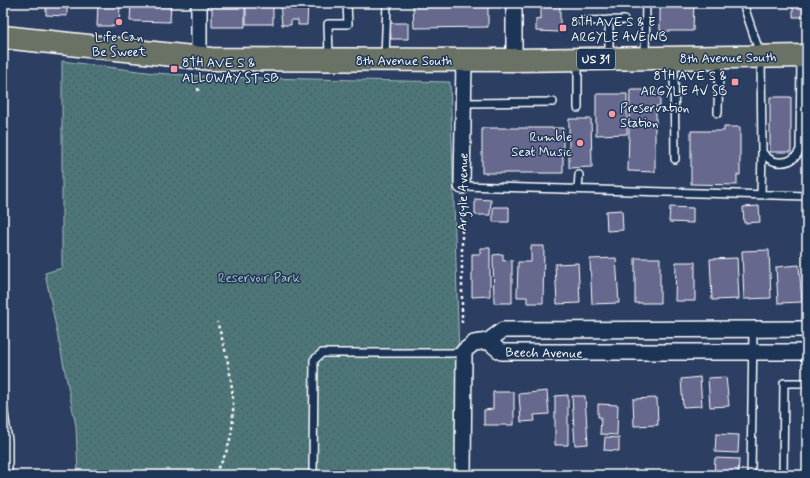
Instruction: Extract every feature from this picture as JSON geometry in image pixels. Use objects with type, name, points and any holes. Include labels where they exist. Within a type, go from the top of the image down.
[{"type":"main road","name":"8th Avenue South","points":[[3,37],[199,58],[329,60],[578,60],[804,56]]},
{"type":"street","points":[[199,3],[199,58]]},
{"type":"street","points":[[514,3],[514,60]]},
{"type":"street","name":"Argyle Avenue","points":[[462,186],[464,60]]},
{"type":"street","name":"Beech Avenue","points":[[807,329],[503,330],[488,341],[501,352],[807,352]]},
{"type":"street","points":[[715,330],[715,352]]},
{"type":"street","points":[[463,475],[464,351],[474,342],[488,341]]},
{"type":"lane","points":[[329,60],[328,24],[348,24],[348,3]]},
{"type":"lane","points":[[385,60],[387,3]]},
{"type":"lane","points":[[645,58],[646,3]]},
{"type":"lane","points":[[743,3],[761,57],[761,194]]},
{"type":"lane","points":[[609,20],[609,59]]},
{"type":"lane","points":[[581,21],[624,20]]},
{"type":"lane","points":[[762,152],[767,158],[776,162],[788,162],[796,157],[800,150],[804,56]]},
{"type":"lane","points":[[718,113],[719,57]]},
{"type":"lane","points":[[674,58],[675,159]]},
{"type":"lane","points":[[578,60],[578,108]]},
{"type":"lane","points":[[464,103],[553,102]]},
{"type":"lane","points":[[578,189],[579,175]]},
{"type":"lane","points":[[462,186],[807,196]]},
{"type":"lane","points":[[751,475],[753,330]]},
{"type":"lane","points":[[313,475],[314,360],[322,352],[453,353],[464,351]]},
{"type":"lane","points":[[783,475],[784,383],[807,383]]},
{"type":"lane","points":[[3,406],[8,441],[8,475]]},
{"type":"path","points":[[198,88],[199,94]]},
{"type":"path","name":"Argyle Avenue","points":[[462,186],[462,323]]},
{"type":"path","points":[[214,473],[224,458],[230,440],[232,408],[230,370],[218,322]]},
{"type":"green space","name":"Reservoir Park","points":[[62,61],[154,73],[217,77],[450,82],[463,475],[78,475],[76,426],[45,273],[62,268]]},
{"type":"building","points":[[46,3],[67,3],[67,16],[46,15]]},
{"type":"building","points":[[98,3],[120,3],[119,26],[97,26]]},
{"type":"building","points":[[131,3],[171,3],[170,22],[130,21]]},
{"type":"building","points":[[212,3],[245,3],[245,27],[212,27]]},
{"type":"building","points":[[246,3],[273,3],[273,24],[246,24]]},
{"type":"building","points":[[280,3],[308,3],[307,25],[298,25],[298,20],[291,20],[291,25],[282,25]]},
{"type":"building","points":[[413,3],[488,3],[488,27],[414,28]]},
{"type":"building","points":[[541,3],[560,3],[560,32],[536,31],[536,19],[541,20]]},
{"type":"building","points":[[660,3],[694,3],[693,31],[660,31]]},
{"type":"building","points":[[793,3],[807,3],[807,17],[793,17]]},
{"type":"building","points":[[390,23],[408,23],[408,39],[391,39]]},
{"type":"building","points":[[630,90],[660,90],[660,106],[656,106],[655,172],[628,171]]},
{"type":"building","name":"Preservation Station","points":[[596,94],[627,94],[627,134],[596,135]]},
{"type":"building","points":[[770,97],[791,97],[791,152],[770,152]]},
{"type":"building","name":"Rumble Seat Music","points":[[569,119],[591,119],[592,167],[569,168]]},
{"type":"building","points":[[724,127],[740,127],[740,175],[737,175],[737,185],[691,184],[691,131],[724,131]]},
{"type":"building","points":[[482,128],[563,128],[563,173],[482,173]]},
{"type":"building","points":[[475,199],[491,200],[490,215],[475,215]]},
{"type":"building","points":[[759,206],[760,222],[744,223],[743,207]]},
{"type":"building","points":[[493,207],[509,207],[509,222],[493,222]]},
{"type":"building","points":[[670,207],[693,208],[693,223],[669,222]]},
{"type":"building","points":[[622,210],[623,230],[607,231],[606,211]]},
{"type":"building","points":[[531,246],[544,246],[543,303],[527,303],[527,297],[517,297],[518,262],[531,262]]},
{"type":"building","points":[[480,248],[490,248],[490,296],[472,297],[472,254],[480,254]]},
{"type":"building","points":[[769,250],[771,298],[744,299],[742,251]]},
{"type":"building","points":[[503,254],[503,261],[512,260],[512,303],[494,303],[493,255]]},
{"type":"building","points":[[616,258],[619,303],[592,304],[590,259]]},
{"type":"building","points":[[635,258],[660,258],[660,303],[635,303]]},
{"type":"building","points":[[737,258],[739,299],[712,300],[710,259]]},
{"type":"building","points":[[676,262],[695,262],[695,301],[675,301]]},
{"type":"building","points":[[578,263],[580,303],[557,304],[555,264]]},
{"type":"building","points":[[799,265],[802,302],[778,303],[776,267]]},
{"type":"building","points":[[700,377],[702,406],[683,407],[681,379]]},
{"type":"building","points":[[726,377],[729,406],[710,407],[708,378]]},
{"type":"building","points":[[547,391],[549,414],[534,415],[535,421],[521,422],[519,394]]},
{"type":"building","points":[[493,392],[514,392],[514,425],[484,425],[484,410],[493,409]]},
{"type":"building","points":[[568,395],[568,445],[555,445],[555,396]]},
{"type":"building","points":[[572,396],[585,396],[588,444],[575,445]]},
{"type":"building","points":[[657,398],[658,425],[634,426],[633,399]]},
{"type":"building","points":[[598,404],[618,405],[617,435],[600,434],[601,417],[598,417]]},
{"type":"building","points":[[716,434],[739,435],[738,453],[715,452]]},
{"type":"building","points":[[605,437],[619,438],[619,451],[604,450]]},
{"type":"building","points":[[715,458],[739,459],[738,475],[714,475]]},
{"type":"place","name":"Life Can Be Sweet","points":[[119,22]]},
{"type":"place","name":"8TH AVE S & E ARGYLE AVE NB","points":[[563,28]]},
{"type":"place","name":"8TH AVE S & ALLOWAY ST SB","points":[[174,69]]},
{"type":"place","name":"8TH AVE S & ARGYLE AV SB","points":[[735,82]]},
{"type":"place","name":"Preservation Station","points":[[612,114]]},
{"type":"place","name":"Rumble Seat Music","points":[[580,143]]}]
